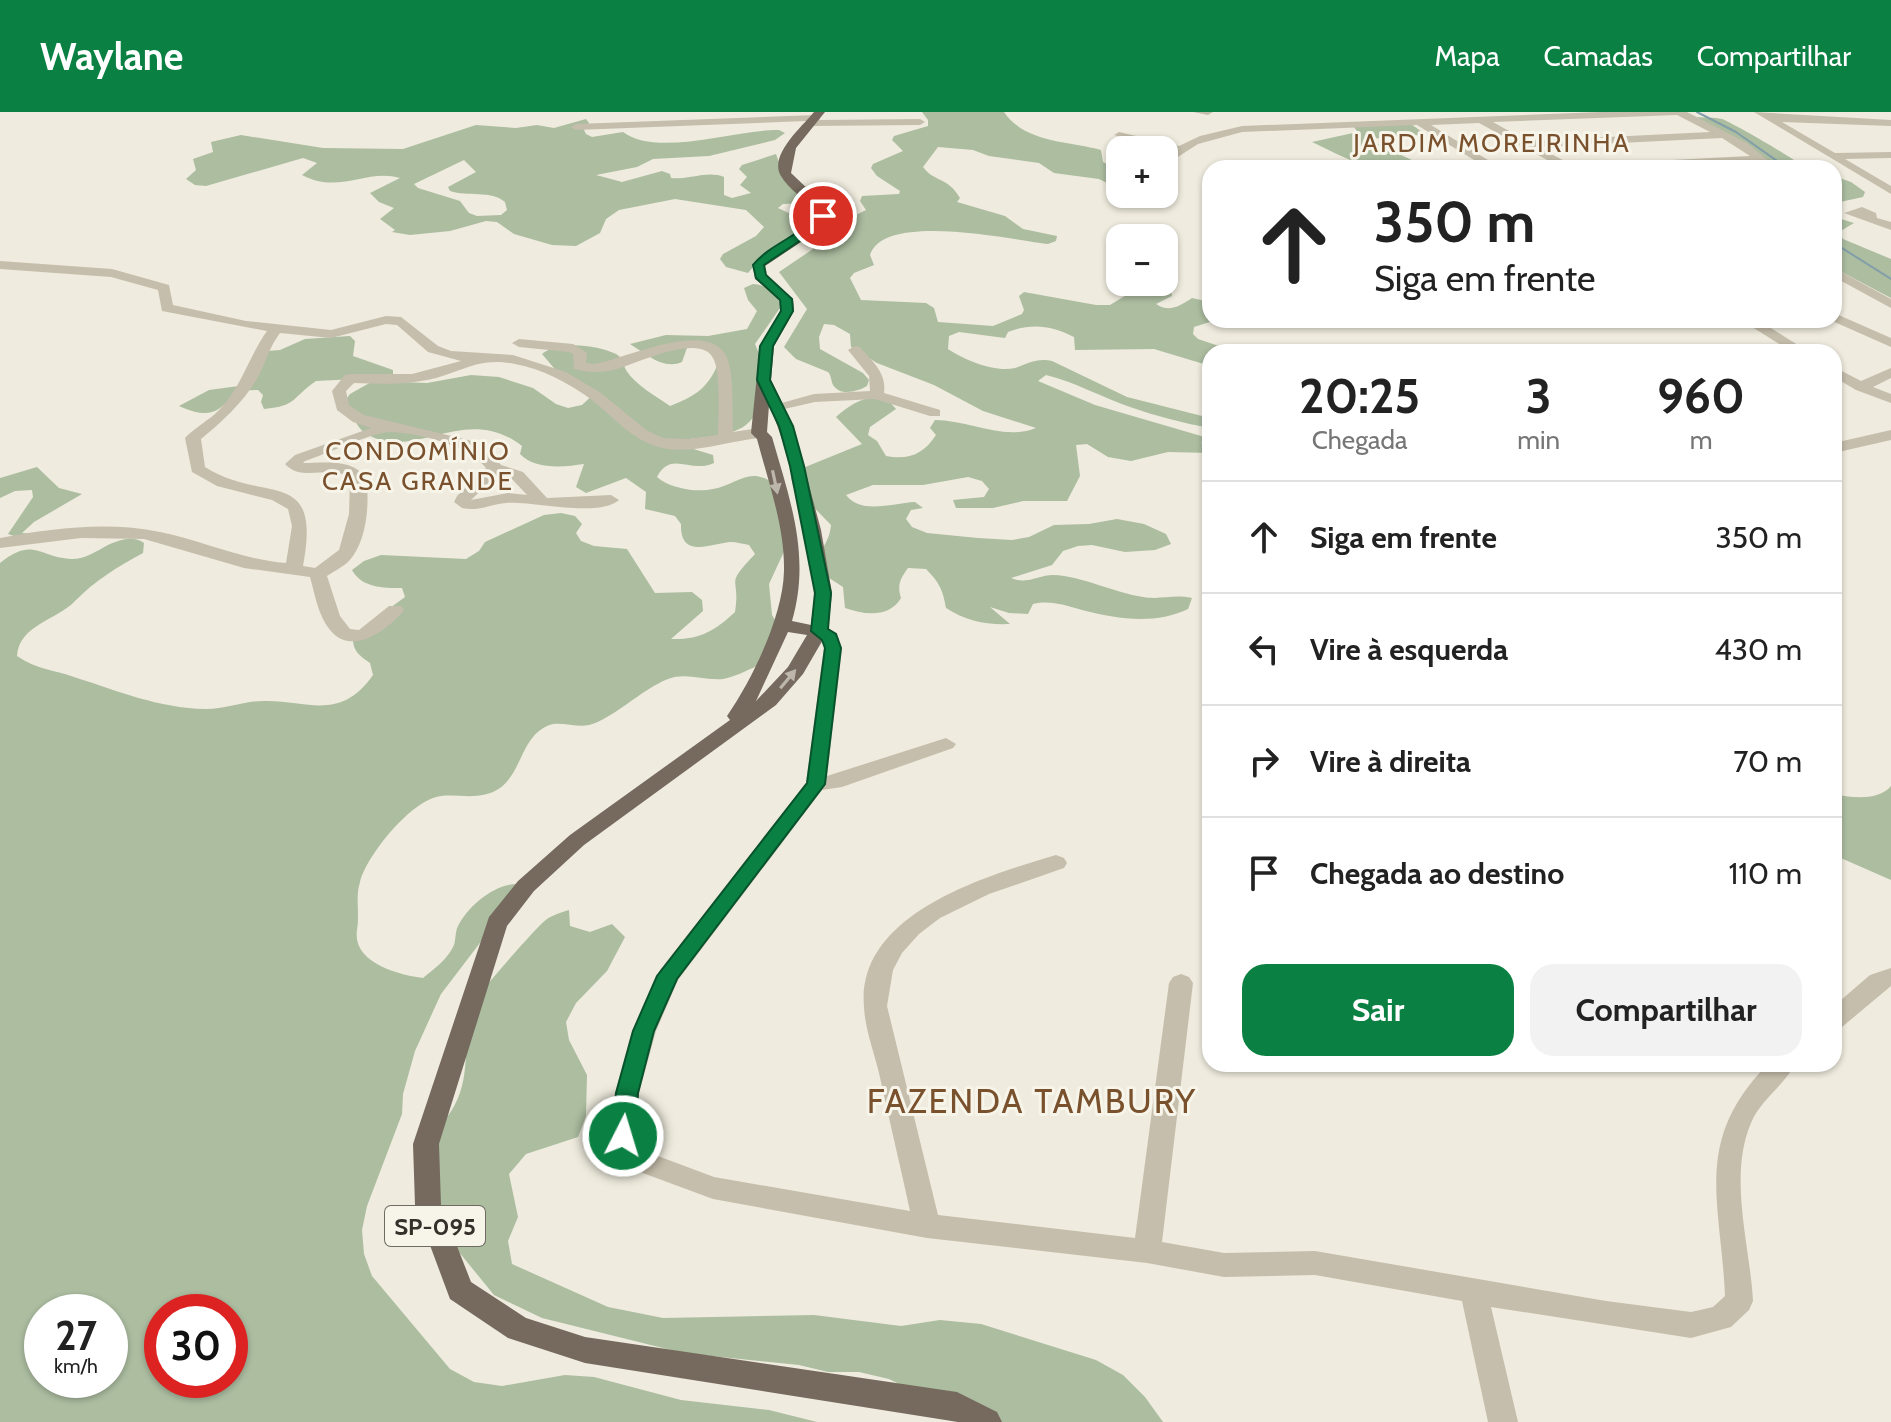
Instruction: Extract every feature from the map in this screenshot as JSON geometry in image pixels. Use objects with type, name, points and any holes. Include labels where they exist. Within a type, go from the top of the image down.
[{"type":"main road","name":"SP-095","points":[[728,729],[753,694],[765,670],[790,594],[793,570],[761,433],[767,346],[787,311],[786,299],[760,276],[759,265],[768,255],[816,225],[823,216],[820,203],[785,174],[783,164],[789,149],[816,118]]},
{"type":"main road","name":"SP-095","points":[[764,380],[787,430],[813,530],[823,593],[819,631],[796,670],[769,701],[577,840],[526,886],[497,923],[426,1144],[428,1205],[460,1290],[518,1329],[585,1350],[957,1406],[987,1422]]},
{"type":"main road","points":[[761,433],[780,437],[787,430]]},
{"type":"main road","points":[[780,623],[805,631],[819,631]]},
{"type":"street","points":[[1198,112],[1208,112]]},
{"type":"street","points":[[1326,112],[1347,124]]},
{"type":"street","points":[[1402,112],[1482,160]]},
{"type":"street","points":[[1466,112],[1555,160]]},
{"type":"street","points":[[1119,135],[1179,149],[1222,133],[1261,128],[1680,112],[1724,135],[1759,160]]},
{"type":"street","points":[[1857,112],[1880,140]]},
{"type":"street","points":[[1764,115],[1880,140]]},
{"type":"street","points":[[1764,115],[1840,160]]},
{"type":"street","points":[[576,127],[676,117],[920,122]]},
{"type":"street","points":[[1833,156],[1880,140],[1891,123]]},
{"type":"street","points":[[1525,144],[1724,135]]},
{"type":"street","points":[[1842,161],[1891,191]]},
{"type":"street","points":[[1842,216],[1852,210],[1891,198]]},
{"type":"street","points":[[1852,210],[1891,226]]},
{"type":"street","points":[[1842,219],[1866,216]]},
{"type":"street","points":[[0,265],[112,273],[164,288],[165,306],[178,311],[276,328],[341,334],[393,319],[401,321],[426,347],[449,356],[508,358],[534,364],[577,384],[603,401],[628,426],[648,438],[669,444],[689,444],[726,435],[761,433]]},
{"type":"street","points":[[1842,278],[1891,304]]},
{"type":"street","points":[[1842,321],[1891,343]]},
{"type":"street","points":[[276,328],[263,346],[253,373],[225,412],[193,438],[198,469],[224,484],[259,494],[278,495],[291,501],[298,512],[300,530],[294,568]]},
{"type":"street","points":[[1762,328],[1788,344]]},
{"type":"street","points":[[519,343],[573,348],[580,353],[579,366],[596,371],[674,345],[710,346],[719,353],[722,361],[726,435]]},
{"type":"street","points":[[855,350],[875,370],[880,385],[876,395]]},
{"type":"street","points":[[479,357],[462,366],[417,379],[388,382],[350,378],[339,391],[342,407],[367,422],[385,428],[418,432],[485,453],[495,468],[517,475],[543,503]]},
{"type":"street","points":[[1861,387],[1891,372]]},
{"type":"street","points":[[1842,376],[1891,399]]},
{"type":"street","points":[[776,409],[827,396],[876,395],[935,413]]},
{"type":"street","points":[[0,543],[76,534],[161,537],[247,564],[294,568],[318,574],[345,555],[350,544],[361,487],[359,478],[351,471],[329,467],[298,468],[293,464],[300,458],[385,428]]},
{"type":"street","points":[[1842,446],[1891,435]]},
{"type":"street","points":[[495,468],[462,502],[478,505],[508,498],[543,503],[611,500]]},
{"type":"street","points":[[318,574],[335,624],[342,631],[363,634],[395,610]]},
{"type":"street","points":[[819,631],[830,638],[833,648],[816,784],[668,976],[644,1031],[627,1093],[623,1136],[641,1161],[713,1188],[927,1226],[1147,1251],[1224,1265],[1315,1263],[1691,1325],[1721,1318],[1739,1301],[1739,1271],[1726,1171],[1732,1131],[1758,1086],[1774,1072]]},
{"type":"street","points":[[816,784],[835,782],[946,744]]},
{"type":"street","points":[[927,1226],[877,1018],[875,1006],[880,970],[899,940],[922,920],[953,901],[1056,863]]},
{"type":"street","points":[[1842,1013],[1878,981],[1891,977]]},
{"type":"street","points":[[1147,1251],[1181,983]]},
{"type":"street","points":[[1474,1291],[1503,1422]]},
{"type":"green space","points":[[922,112],[1004,112],[1023,130],[1035,135],[1101,150],[1106,164],[1106,182],[1054,173],[1039,163],[989,156],[973,150],[938,147],[923,167],[955,191],[960,198],[957,202],[1005,216],[1023,229],[1057,236],[1056,241],[1048,244],[951,232],[899,234],[880,242],[870,255],[874,265],[854,273],[850,278],[861,300],[926,303],[934,308],[938,322],[993,326],[1022,314],[1024,310],[1019,296],[1024,292],[1096,305],[1110,305],[1125,296],[1172,296],[1156,304],[1165,308],[1179,306],[1192,298],[1202,300],[1202,324],[1194,327],[1193,334],[1213,344],[1202,344],[1202,363],[1154,349],[1075,350],[1074,337],[1041,327],[1016,329],[1008,332],[1005,338],[959,332],[949,336],[948,349],[999,369],[1052,361],[1127,397],[1202,416],[1202,426],[1140,410],[1046,375],[1038,381],[1095,405],[1202,436],[1202,453],[1168,452],[1131,461],[1108,457],[1087,444],[1076,445],[1080,476],[1067,501],[1023,501],[993,508],[956,508],[953,500],[984,497],[989,489],[982,481],[968,477],[923,485],[873,485],[846,495],[860,505],[869,506],[915,502],[923,508],[911,510],[906,519],[912,527],[927,533],[978,538],[1012,540],[1029,537],[1054,525],[1117,519],[1144,524],[1166,534],[1171,544],[1155,550],[1125,552],[1092,545],[1078,546],[1063,551],[1052,565],[1011,578],[1022,580],[1048,575],[1064,576],[1143,597],[1192,598],[1188,609],[1162,617],[1136,619],[1040,603],[1033,604],[1028,614],[1009,613],[990,607],[1010,624],[984,623],[946,608],[940,587],[926,569],[908,568],[900,582],[901,598],[896,604],[883,612],[868,613],[845,608],[843,587],[820,572],[820,557],[831,525],[793,486],[791,478],[798,470],[862,444],[836,417],[850,406],[874,397],[882,398],[896,409],[870,427],[868,435],[877,441],[886,456],[894,457],[908,456],[926,447],[936,435],[930,428],[935,420],[1011,432],[1036,428],[983,411],[934,385],[877,363],[851,347],[850,334],[834,325],[824,324],[819,337],[820,349],[863,373],[869,380],[863,388],[850,392],[836,389],[828,372],[796,359],[784,347],[807,309],[779,272],[813,249],[828,229],[866,210],[860,201],[862,196],[899,194],[900,191],[877,176],[871,168],[873,164],[903,151],[892,140],[894,136],[928,126]]},
{"type":"green space","points":[[1696,117],[1719,118],[1729,122],[1793,160],[1765,160]]},
{"type":"green space","points":[[586,119],[589,123],[584,130],[592,137],[623,132],[656,143],[779,130],[785,133],[775,140],[709,156],[653,159],[637,167],[596,175],[622,182],[662,171],[670,174],[671,178],[718,175],[724,177],[724,195],[732,198],[751,193],[740,185],[747,177],[739,169],[742,165],[776,154],[786,182],[808,203],[783,204],[778,208],[793,215],[790,220],[800,222],[809,212],[814,217],[809,224],[759,260],[748,273],[726,267],[720,259],[723,254],[756,236],[764,227],[746,210],[675,199],[619,210],[606,219],[600,233],[576,246],[552,245],[514,234],[497,222],[486,221],[450,231],[410,235],[392,232],[395,230],[380,219],[394,208],[379,202],[370,193],[400,178],[376,176],[341,182],[316,180],[302,175],[317,163],[303,158],[206,186],[195,185],[186,179],[196,170],[193,159],[213,152],[211,142],[241,135],[323,148],[403,149],[476,125],[554,128]],"holes":[[[464,160],[476,172],[448,187],[450,191],[499,198],[505,202],[507,210],[501,215],[477,216],[469,213],[460,201],[414,184]]]},
{"type":"green space","points":[[1411,124],[1422,132],[1419,135],[1368,139],[1412,160],[1350,160],[1312,142],[1353,133],[1361,136],[1353,126]]},
{"type":"green space","points":[[1842,179],[1865,192],[1863,197],[1842,202]]},
{"type":"green space","points":[[1842,219],[1854,223],[1842,230]]},
{"type":"green space","points":[[1842,237],[1891,259],[1891,298],[1842,272]]},
{"type":"green space","points":[[753,284],[763,286],[775,294],[780,308],[755,344],[760,356],[755,414],[742,428],[733,432],[683,440],[687,447],[713,455],[714,463],[705,466],[668,465],[657,477],[676,487],[699,490],[721,487],[750,476],[774,484],[787,545],[769,584],[772,615],[778,625],[757,666],[723,679],[682,676],[668,679],[598,722],[584,726],[547,726],[532,738],[513,773],[500,788],[478,796],[429,799],[404,817],[381,844],[360,882],[357,941],[369,959],[402,974],[423,978],[448,955],[454,945],[458,926],[477,902],[505,886],[524,885],[441,994],[415,1051],[403,1094],[402,1114],[367,1206],[362,1230],[364,1254],[372,1276],[450,1369],[474,1382],[502,1386],[565,1375],[594,1377],[681,1400],[769,1410],[817,1422],[0,1422],[0,563],[21,551],[36,550],[61,558],[77,559],[121,540],[135,539],[144,543],[143,553],[107,574],[67,608],[31,630],[19,646],[17,656],[38,667],[122,693],[188,708],[214,709],[259,701],[325,705],[349,698],[373,675],[370,663],[355,648],[353,635],[405,597],[402,588],[367,584],[352,570],[364,561],[381,555],[466,559],[479,551],[485,542],[544,515],[561,513],[575,516],[582,524],[576,533],[581,541],[594,546],[627,549],[655,593],[692,592],[702,600],[703,611],[671,639],[698,636],[735,612],[736,578],[755,554],[749,545],[730,542],[691,546],[685,542],[681,524],[675,516],[645,509],[646,492],[626,478],[586,493],[576,487],[584,464],[559,466],[534,463],[520,454],[522,446],[501,434],[480,429],[460,430],[402,442],[383,441],[362,430],[345,401],[350,394],[373,381],[427,383],[471,375],[499,377],[533,388],[556,404],[568,408],[582,405],[597,391],[559,374],[542,354],[558,347],[578,345],[616,354],[635,381],[670,406],[693,395],[710,379],[718,364],[713,350],[688,345],[682,362],[668,364],[655,360],[630,344],[666,335],[708,336],[747,329],[757,311],[748,300],[744,288]]},
{"type":"green space","points":[[350,336],[355,341],[353,356],[393,370],[393,377],[316,381],[289,403],[275,408],[264,409],[261,402],[263,395],[258,390],[236,395],[216,411],[207,413],[179,406],[209,390],[239,386],[263,366],[255,352],[280,350],[305,339]]},
{"type":"green space","points":[[37,467],[59,488],[82,494],[34,522],[22,533],[35,534],[20,538],[8,534],[33,497],[32,490],[15,491],[0,498],[0,478]]},
{"type":"green space","points":[[1891,786],[1891,880],[1842,859],[1842,795],[1872,796]]},
{"type":"green space","points":[[569,910],[570,926],[590,932],[612,924],[625,937],[607,971],[576,1003],[566,1022],[569,1040],[587,1075],[586,1116],[578,1137],[526,1154],[509,1174],[518,1217],[508,1241],[512,1264],[608,1307],[663,1318],[814,1315],[901,1326],[940,1320],[981,1324],[1096,1360],[1123,1375],[1145,1397],[1163,1422],[996,1422],[943,1405],[889,1379],[859,1372],[828,1372],[799,1365],[683,1353],[542,1318],[494,1295],[450,1241],[439,1220],[433,1133],[457,1102],[465,1071],[474,1002],[547,919]]},
{"type":"waterway","points":[[1697,112],[1736,132],[1776,160]]},
{"type":"waterway","points":[[1842,248],[1891,279]]},
{"type":"district","name":"JARDIM MOREIRINHA","points":[[1492,143]]},
{"type":"district","name":"CONDOMÍNIO CASA GRANDE","points":[[418,466]]},
{"type":"district","name":"FAZENDA TAMBURY","points":[[1032,1101]]},
{"type":"route","points":[[623,1136],[627,1093],[644,1031],[668,976],[816,784],[833,648],[830,638],[819,631],[823,593],[813,530],[797,466],[786,426],[764,380],[767,346],[787,311],[786,299],[760,276],[759,265],[768,255],[816,225],[823,216]]}]
